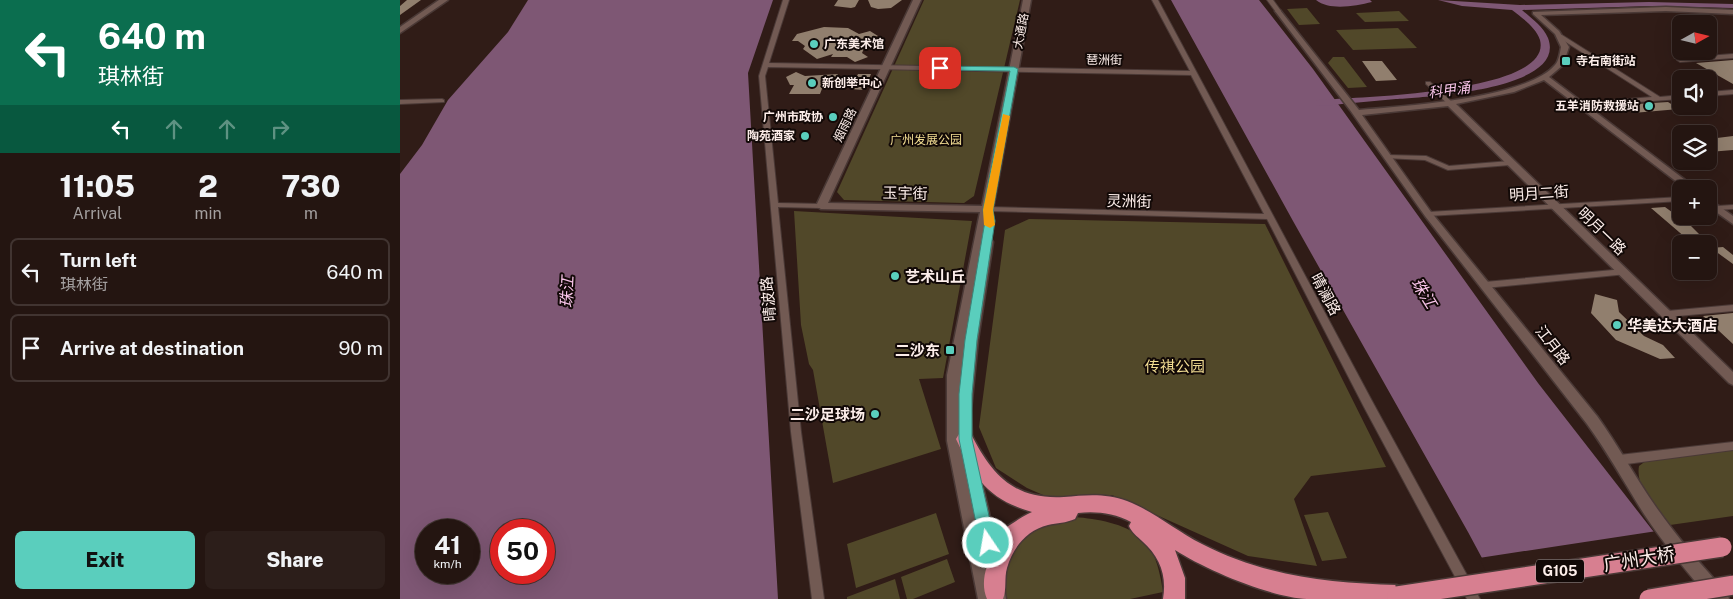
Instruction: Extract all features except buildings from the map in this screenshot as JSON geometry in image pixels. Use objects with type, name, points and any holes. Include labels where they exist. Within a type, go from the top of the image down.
[{"type":"highway","points":[[965,439],[977,464],[989,478],[1010,496],[1034,504],[1110,512],[1125,518],[1146,531],[1163,550],[1173,570],[1176,589],[1174,599]]},
{"type":"highway","name":"广州大桥","points":[[1066,508],[1097,503],[1125,509],[1207,556],[1277,582],[1327,592],[1387,597],[1728,546]]},
{"type":"highway","points":[[981,540],[1012,536],[1032,522],[1066,508]]},
{"type":"highway","points":[[993,597],[996,568],[1012,536]]},
{"type":"highway","points":[[1649,599],[1733,586]]},
{"type":"main road","points":[[400,26],[438,0]]},
{"type":"main road","points":[[400,32],[444,0]]},
{"type":"main road","name":"烟雨路","points":[[821,206],[917,0]]},
{"type":"main road","name":"大通路","points":[[981,540],[960,473],[955,441],[954,374],[980,234],[988,210],[1027,0]]},
{"type":"main road","name":"玉宇街","points":[[821,206],[988,210]]},
{"type":"main road","name":"大通路","points":[[988,210],[990,221],[966,378],[965,439],[981,540],[993,597]]},
{"type":"street","name":"晴波路","points":[[786,0],[762,76],[796,432],[818,599]]},
{"type":"street","name":"晴澜路","points":[[1156,0],[1474,599]]},
{"type":"street","points":[[1270,0],[1278,11]]},
{"type":"street","points":[[1659,99],[1560,36],[1535,13],[1658,9],[1733,12]]},
{"type":"street","name":"江月路","points":[[1278,11],[1340,91],[1428,214],[1592,420],[1651,512],[1696,572],[1721,599]]},
{"type":"street","points":[[1354,110],[1450,103],[1500,94],[1545,78],[1558,66],[1564,54],[1564,45],[1560,36]]},
{"type":"street","points":[[1718,57],[1733,56]]},
{"type":"street","name":"琶洲街","points":[[765,65],[1194,73]]},
{"type":"street","points":[[1545,78],[1680,180]]},
{"type":"street","points":[[1428,83],[1450,103]]},
{"type":"street","points":[[1717,93],[1733,92]]},
{"type":"street","points":[[1581,105],[1672,98]]},
{"type":"street","points":[[400,102],[442,101]]},
{"type":"street","name":"明月一路","points":[[1450,103],[1733,380]]},
{"type":"street","points":[[1387,157],[1426,158],[1448,168],[1510,163]]},
{"type":"street","name":"明月二街","points":[[1428,214],[1553,205],[1672,199]]},
{"type":"street","points":[[775,205],[821,206]]},
{"type":"street","points":[[1717,205],[1733,207]]},
{"type":"street","points":[[1717,208],[1733,221]]},
{"type":"street","name":"灵洲街","points":[[988,210],[1270,217]]},
{"type":"street","points":[[1485,284],[1624,272]]},
{"type":"street","points":[[1667,314],[1733,308]]},
{"type":"street","points":[[1619,460],[1733,446]]},
{"type":"green space","name":"广州发展公园","points":[[924,0],[1020,0],[974,196],[964,203],[844,200],[837,192]]},
{"type":"green space","points":[[1307,8],[1320,24],[1299,25],[1287,9]]},
{"type":"green space","points":[[1399,11],[1409,21],[1365,22],[1356,13]]},
{"type":"green space","points":[[1398,28],[1417,48],[1353,50],[1336,30]]},
{"type":"green space","points":[[1333,57],[1344,57],[1367,87],[1348,88],[1328,63]]},
{"type":"green space","points":[[794,211],[972,221],[943,378],[919,379],[941,449],[833,483],[813,370],[809,364],[801,325]]},
{"type":"green space","name":"传祺公园","points":[[1029,219],[1265,224],[1386,467],[1311,476],[1294,499],[1317,566],[1248,556],[1112,495],[1050,498],[1027,488],[996,468],[979,427],[1005,230]]},
{"type":"green space","points":[[1733,448],[1733,516],[1670,525],[1648,498],[1640,483],[1639,466],[1647,460]]},
{"type":"green space","points":[[1328,512],[1347,558],[1322,561],[1304,515]]},
{"type":"green space","points":[[936,513],[949,554],[856,588],[847,544]]},
{"type":"green space","points":[[1075,517],[1119,525],[1142,538],[1154,555],[1163,592],[1130,599],[1003,599],[1003,581],[1008,562],[1023,538],[1040,526]]},
{"type":"green space","points":[[947,559],[955,582],[913,599],[907,599],[901,577]]},
{"type":"green space","points":[[895,579],[900,599],[847,599],[847,597]]},
{"type":"water","name":"珠江","points":[[528,0],[773,0],[748,73],[778,599],[400,599],[400,174],[422,145],[448,100],[508,32]]},
{"type":"water","name":"珠江","points":[[1171,0],[1259,0],[1313,69],[1538,383],[1706,599],[1504,599]]},
{"type":"water","points":[[1316,0],[1370,0],[1372,2],[1335,7]]},
{"type":"pier","points":[[1657,531],[1709,599],[1501,599],[1479,558]]},
{"type":"waterway","points":[[1442,0],[1481,6],[1514,7]]},
{"type":"waterway","points":[[1514,7],[1616,4],[1733,6]]},
{"type":"waterway","name":"科甲涌","points":[[1319,103],[1473,88],[1505,81],[1519,75],[1537,64],[1545,45],[1542,34],[1538,29],[1514,7]]},
{"type":"slow traffic","points":[[990,225],[988,210],[1006,116]]},
{"type":"place","name":"广东美术馆","points":[[814,44]]},
{"type":"place","name":"寺右南街站","points":[[1566,61]]},
{"type":"place","name":"新创举中心","points":[[812,83]]},
{"type":"place","name":"五羊消防救援站","points":[[1649,106]]},
{"type":"place","name":"广州市政协","points":[[833,117]]},
{"type":"place","name":"陶苑酒家","points":[[805,136]]},
{"type":"place","name":"艺术山丘","points":[[895,276]]},
{"type":"place","name":"华美达大酒店","points":[[1617,325]]},
{"type":"place","name":"二沙东","points":[[950,350]]},
{"type":"place","name":"二沙足球场","points":[[875,414]]},
{"type":"route","points":[[940,68],[1014,69],[988,210],[990,221],[971,340],[964,410],[965,439],[988,543]]}]
